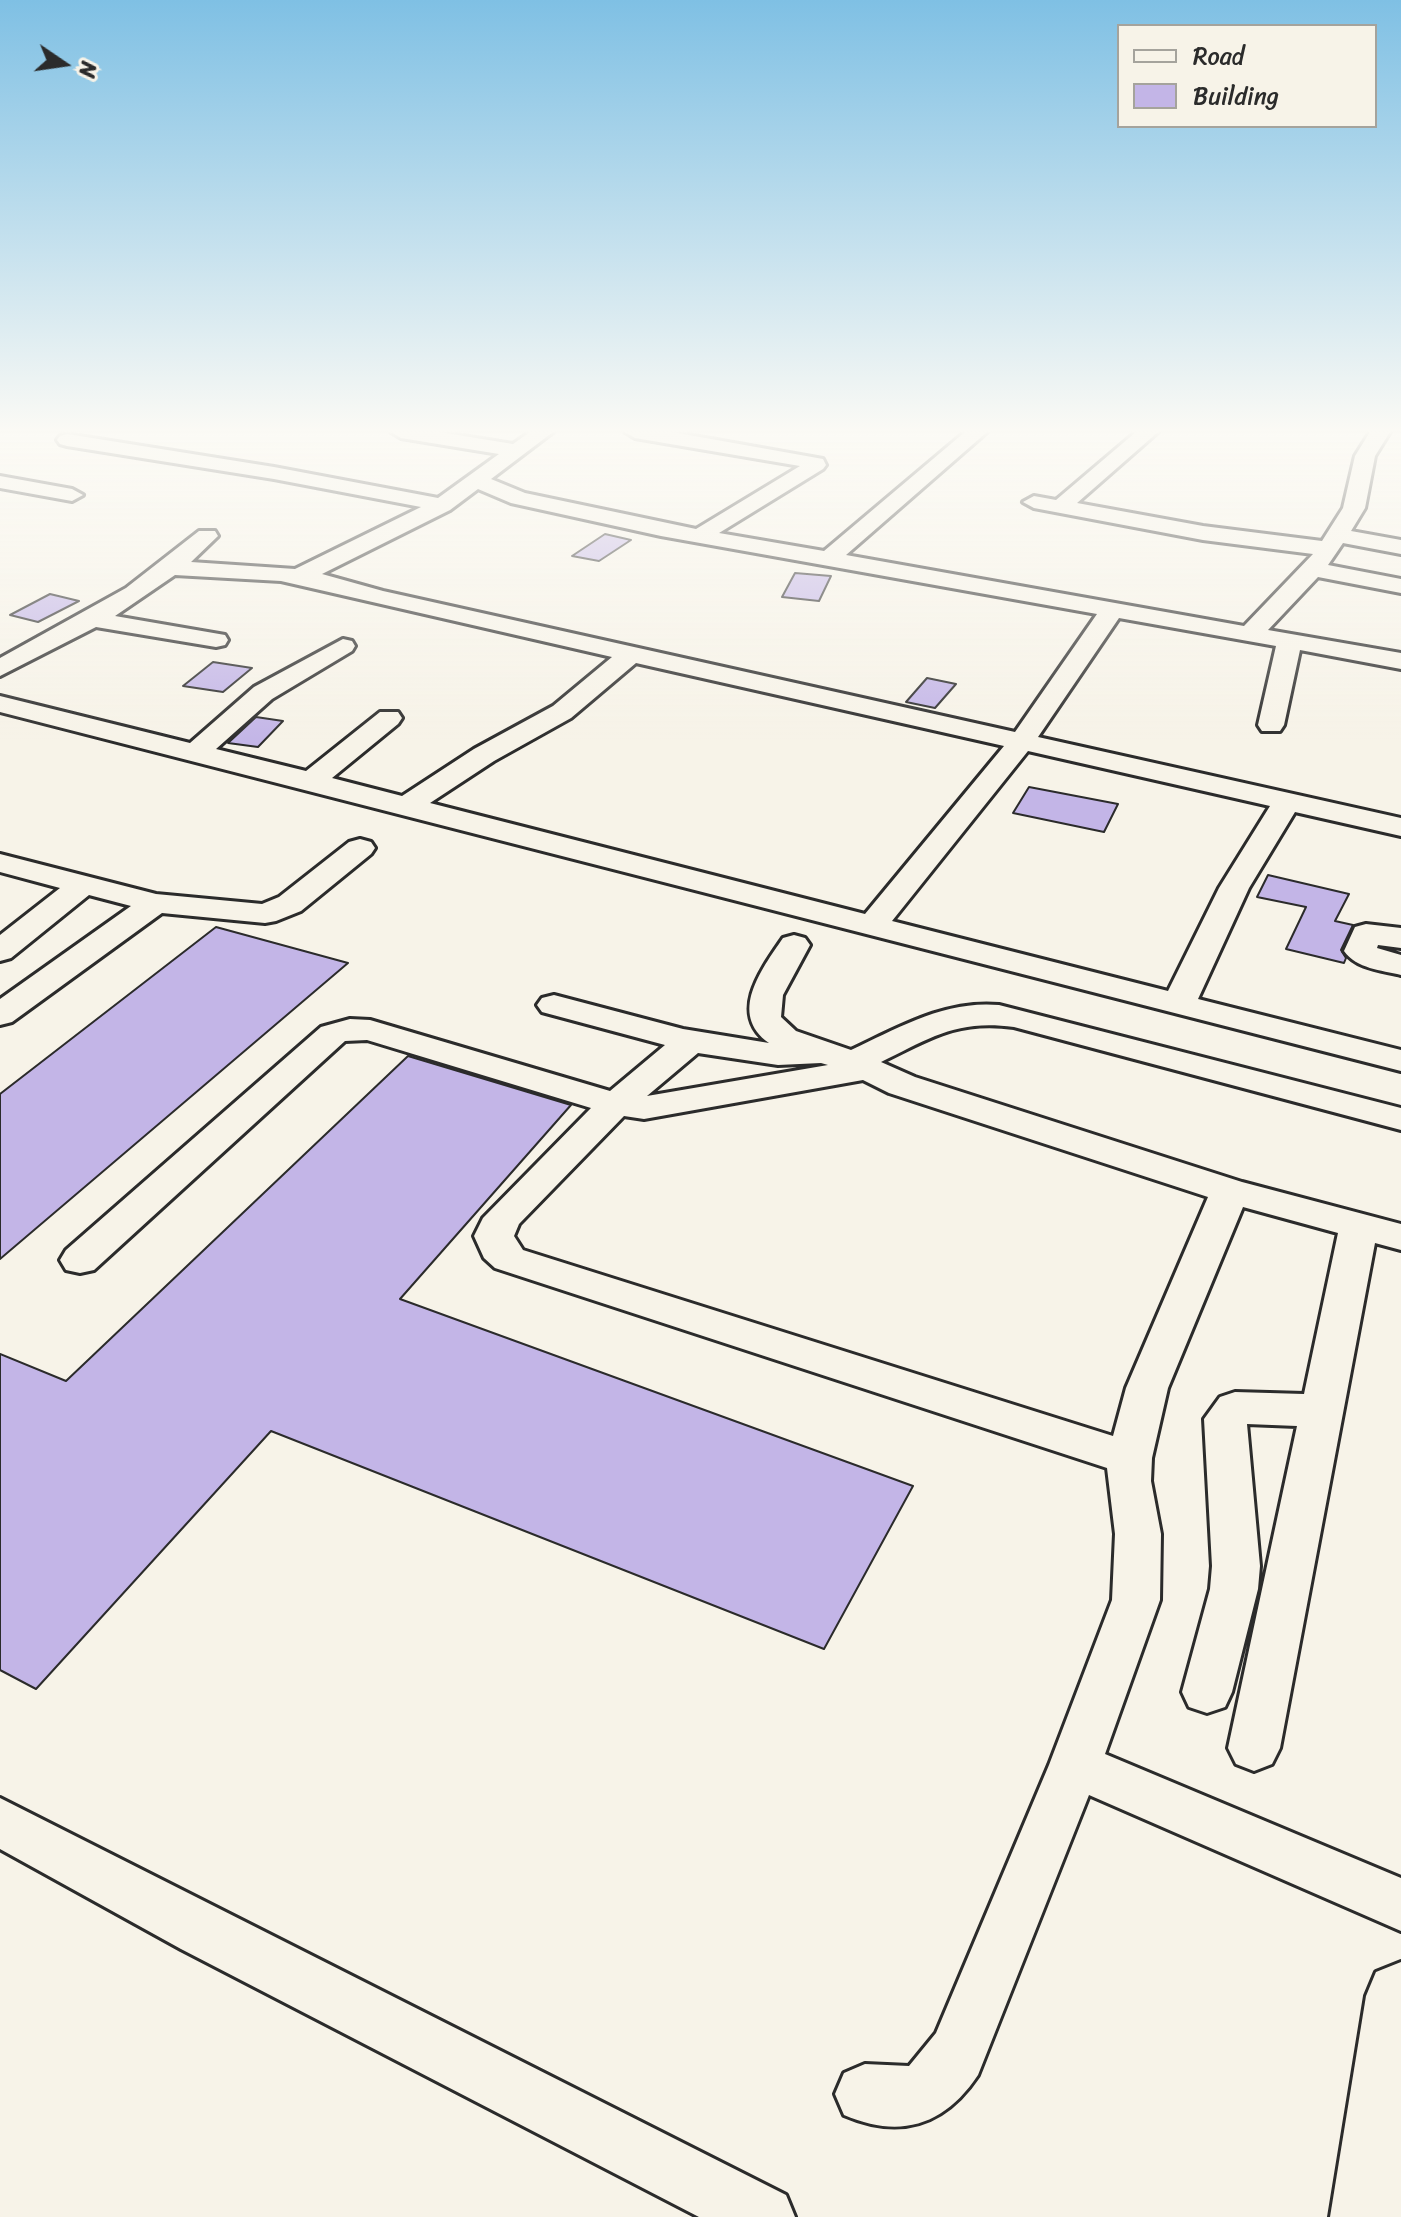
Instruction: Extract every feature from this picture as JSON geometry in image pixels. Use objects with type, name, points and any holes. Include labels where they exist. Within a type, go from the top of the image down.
[{"type":"highway","points":[[1368,2217],[1401,1996]]},
{"type":"street","points":[[298,577],[377,535]]},
{"type":"street","points":[[703,535],[1401,661]]},
{"type":"street","points":[[827,560],[856,535]]},
{"type":"street","points":[[1238,535],[1401,547]]},
{"type":"street","points":[[1250,634],[1313,569],[1336,535]]},
{"type":"street","points":[[0,668],[174,568],[207,536]]},
{"type":"street","points":[[174,568],[298,577],[1401,827]]},
{"type":"street","points":[[1313,569],[1401,586]]},
{"type":"street","points":[[872,925],[1021,743],[1112,610]]},
{"type":"street","points":[[90,619],[216,640]]},
{"type":"street","points":[[1271,725],[1290,641]]},
{"type":"street","points":[[195,753],[263,693],[343,646]]},
{"type":"street","points":[[407,805],[484,755],[562,712],[631,654]]},
{"type":"street","points":[[3,707],[407,805],[1401,1061]]},
{"type":"street","points":[[311,781],[389,718]]},
{"type":"street","points":[[1179,1003],[1234,888],[1287,802]]},
{"type":"street","points":[[0,863],[156,903],[265,914],[290,904],[360,848]]},
{"type":"street","points":[[0,951],[82,885]]},
{"type":"street","points":[[0,1015],[156,903]]},
{"type":"street","points":[[1401,938],[1366,934],[1360,951],[1370,958],[1401,965]]},
{"type":"street","points":[[794,945],[766,995],[764,1017],[771,1029],[784,1038],[851,1062],[902,1085],[1230,1191],[1380,1231],[1322,1411],[1254,1748]]},
{"type":"street","points":[[554,1005],[754,1054],[851,1062]]},
{"type":"street","points":[[80,1260],[333,1034],[350,1029],[370,1030],[616,1104],[644,1108],[665,1107],[759,1087],[851,1062],[968,1014],[994,1015],[1016,1017],[1401,1119]]},
{"type":"street","points":[[693,1040],[616,1104],[502,1218],[494,1236],[498,1249],[509,1259],[1130,1458]]},
{"type":"street","points":[[865,2094],[902,2099],[937,2085],[957,2054],[1075,1765],[1136,1600],[1138,1534],[1129,1481],[1130,1458],[1147,1388],[1230,1191]]},
{"type":"street","points":[[1207,1692],[1234,1589],[1236,1566],[1226,1419],[1235,1408],[1322,1411]]},
{"type":"street","points":[[1075,1765],[1401,1905]]},
{"type":"street","points":[[0,1822],[201,1930],[764,2217]]},
{"type":"building","points":[[603,535],[631,540],[599,561],[572,556]]},
{"type":"building","points":[[795,573],[831,576],[819,601],[782,597]]},
{"type":"building","points":[[50,594],[79,601],[38,622],[10,615]]},
{"type":"building","points":[[213,662],[252,668],[223,692],[183,686]]},
{"type":"building","points":[[927,678],[956,684],[935,708],[906,702]]},
{"type":"building","points":[[256,717],[283,721],[258,747],[228,743]]},
{"type":"building","points":[[1029,787],[1118,804],[1104,832],[1013,813]]},
{"type":"building","points":[[1268,875],[1349,894],[1335,921],[1353,925],[1341,950],[1346,958],[1344,963],[1286,949],[1306,907],[1257,897]]},
{"type":"building","points":[[216,927],[348,963],[0,1259],[0,1094]]},
{"type":"building","points":[[408,1056],[571,1105],[400,1299],[913,1486],[824,1649],[271,1431],[36,1689],[0,1670],[0,1354],[66,1381]]}]
